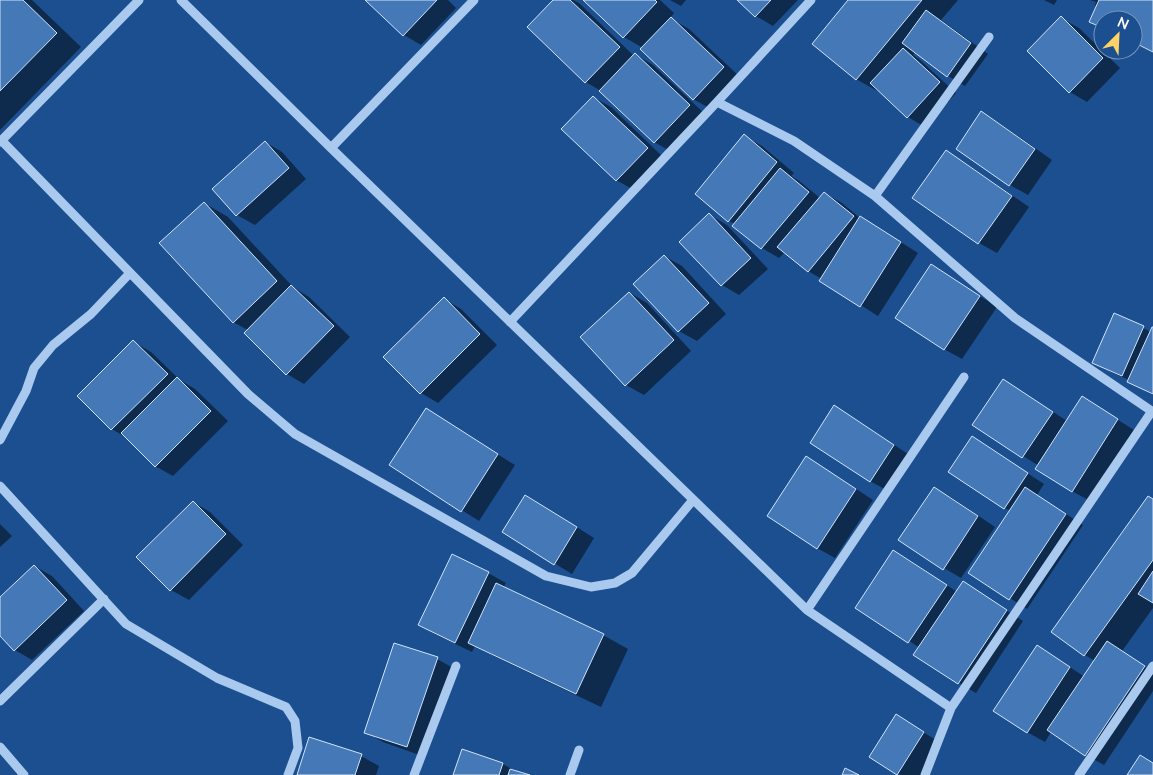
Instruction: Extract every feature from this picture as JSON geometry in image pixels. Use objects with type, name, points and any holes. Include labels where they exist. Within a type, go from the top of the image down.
[{"type":"street","points":[[139,0],[1,142],[248,394],[295,434],[546,576],[591,587],[615,583],[632,573],[693,500]]},
{"type":"street","points":[[181,0],[806,610],[951,708]]},
{"type":"street","points":[[331,148],[474,0]]},
{"type":"street","points":[[510,322],[811,0]]},
{"type":"street","points":[[875,196],[989,37]]},
{"type":"street","points":[[717,102],[794,140],[875,196],[1015,318],[1152,411],[951,708],[925,775]]},
{"type":"street","points":[[0,440],[26,391],[34,368],[53,345],[91,314],[130,273]]},
{"type":"street","points":[[806,610],[964,376]]},
{"type":"street","points":[[0,486],[126,624],[217,678],[286,707],[295,721],[298,748],[288,775]]},
{"type":"street","points":[[0,701],[104,599]]},
{"type":"street","points":[[414,775],[456,666]]},
{"type":"street","points":[[1079,775],[1151,672]]},
{"type":"street","points":[[0,747],[24,775]]},
{"type":"street","points":[[570,775],[579,750]]},
{"type":"building","points":[[0,0],[23,0],[57,33],[0,91]]},
{"type":"building","points":[[365,0],[437,0],[403,36]]},
{"type":"building","points":[[553,0],[570,0],[620,47],[585,83],[527,27]]},
{"type":"building","points":[[583,0],[655,0],[657,2],[623,38]]},
{"type":"building","points":[[737,0],[771,0],[755,17]]},
{"type":"building","points":[[848,0],[922,0],[856,80],[812,44]]},
{"type":"building","points":[[1099,0],[1153,0],[1153,52],[1143,47],[1143,10],[1094,10]]},
{"type":"building","points":[[926,10],[971,43],[947,77],[902,43]]},
{"type":"building","points":[[1093,13],[1093,24],[1089,22]]},
{"type":"building","points":[[1061,16],[1093,48],[1093,60],[1101,60],[1069,93],[1027,51]]},
{"type":"building","points":[[671,17],[724,67],[693,100],[640,49]]},
{"type":"building","points":[[903,48],[940,82],[907,118],[870,83]]},
{"type":"building","points":[[635,53],[690,105],[654,143],[599,91]]},
{"type":"building","points":[[593,96],[648,148],[616,181],[561,129]]},
{"type":"building","points":[[981,111],[1035,149],[1009,186],[956,149]]},
{"type":"building","points":[[744,134],[777,162],[728,222],[695,194]]},
{"type":"building","points":[[265,141],[289,168],[236,216],[212,189]]},
{"type":"building","points":[[946,150],[1012,196],[978,244],[912,198]]},
{"type":"building","points":[[780,168],[809,192],[761,249],[732,226]]},
{"type":"building","points":[[824,192],[854,216],[808,272],[777,247]]},
{"type":"building","points":[[204,202],[277,281],[233,323],[159,243]]},
{"type":"building","points":[[709,213],[751,258],[721,286],[679,242]]},
{"type":"building","points":[[860,216],[901,242],[860,307],[819,281]]},
{"type":"building","points":[[664,255],[709,303],[678,332],[633,284]]},
{"type":"building","points":[[931,264],[980,296],[944,350],[895,318]]},
{"type":"building","points":[[291,285],[334,326],[286,375],[244,333]]},
{"type":"building","points":[[629,292],[674,340],[625,386],[580,337]]},
{"type":"building","points":[[444,297],[480,334],[420,394],[383,357]]},
{"type":"building","points":[[1114,313],[1144,326],[1122,376],[1092,363]]},
{"type":"building","points":[[1153,327],[1153,394],[1127,382]]},
{"type":"building","points":[[133,340],[168,374],[111,430],[77,396]]},
{"type":"building","points":[[177,377],[211,411],[155,467],[121,433]]},
{"type":"building","points":[[1003,379],[1053,412],[1022,458],[972,425]]},
{"type":"building","points":[[1082,396],[1118,419],[1072,492],[1035,469]]},
{"type":"building","points":[[834,405],[894,445],[870,482],[810,443]]},
{"type":"building","points":[[426,408],[498,454],[461,512],[389,465]]},
{"type":"building","points":[[972,436],[1028,473],[1004,509],[948,472]]},
{"type":"building","points":[[806,456],[856,489],[817,549],[767,516]]},
{"type":"building","points":[[934,487],[978,516],[943,570],[898,540]]},
{"type":"building","points":[[1025,487],[1066,514],[1009,600],[968,573]]},
{"type":"building","points":[[525,495],[577,527],[554,565],[502,532]]},
{"type":"building","points":[[1148,496],[1153,499],[1153,560],[1084,656],[1051,632]]},
{"type":"building","points":[[193,501],[226,534],[170,591],[136,557]]},
{"type":"building","points":[[893,550],[947,585],[908,643],[855,608]]},
{"type":"building","points":[[452,554],[489,572],[455,643],[418,625]]},
{"type":"building","points":[[34,565],[67,600],[14,651],[0,636],[0,597]]},
{"type":"building","points":[[1153,571],[1153,603],[1138,594]]},
{"type":"building","points":[[963,581],[1007,610],[958,684],[913,655]]},
{"type":"building","points":[[496,583],[604,634],[576,694],[468,643]]},
{"type":"building","points":[[1107,641],[1145,666],[1085,756],[1047,730]]},
{"type":"building","points":[[394,643],[438,657],[407,747],[364,733]]},
{"type":"building","points":[[1037,645],[1070,667],[1027,733],[993,711]]},
{"type":"building","points":[[896,714],[924,732],[897,775],[869,757]]},
{"type":"building","points":[[309,737],[362,754],[355,775],[297,775]]},
{"type":"building","points":[[462,749],[503,763],[499,775],[453,775]]},
{"type":"building","points":[[1140,755],[1153,763],[1153,775],[1127,775]]},
{"type":"building","points":[[845,768],[859,775],[842,775]]},
{"type":"building","points":[[510,769],[530,775],[508,775]]}]
